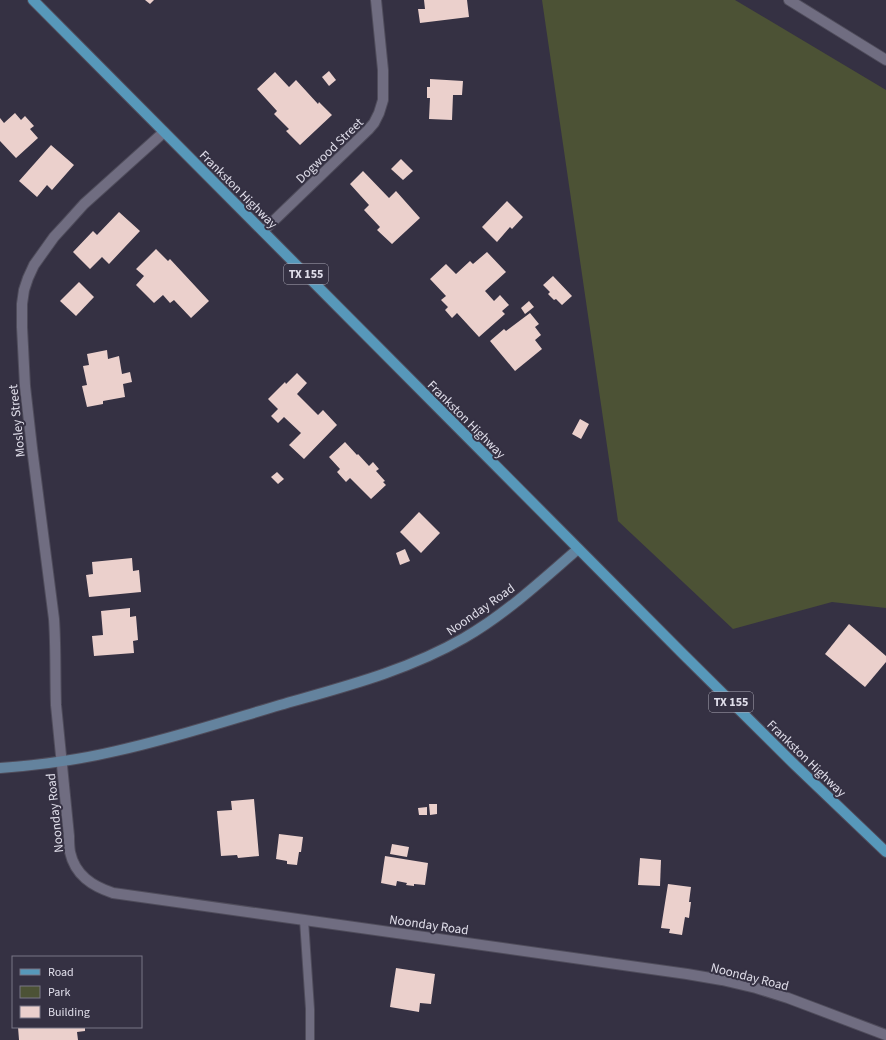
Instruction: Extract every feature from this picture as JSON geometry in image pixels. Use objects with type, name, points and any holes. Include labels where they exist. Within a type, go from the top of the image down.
[{"type":"main road","name":"Frankston Highway","points":[[33,0],[578,549],[784,754],[886,852]]},
{"type":"street","name":"Dogwood Street","points":[[263,231],[368,130],[374,123],[379,113],[383,100],[383,84],[376,0]]},
{"type":"street","points":[[789,0],[886,60]]},
{"type":"street","name":"Mosley Street","points":[[62,761],[55,684],[56,650],[54,619],[25,386],[22,327],[22,304],[24,290],[34,265],[54,237],[84,204],[164,132]]},
{"type":"street","name":"Noonday Road","points":[[0,768],[62,761],[115,752],[367,680],[417,662],[465,638],[484,625],[508,608],[578,549]]},
{"type":"street","name":"Noonday Road","points":[[62,761],[70,852],[79,871],[86,880],[102,889],[113,892],[722,980],[756,988],[788,998],[886,1035]]},
{"type":"lane","points":[[304,920],[310,1010],[310,1040]]},
{"type":"green space","points":[[542,0],[735,0],[886,90],[886,608],[832,602],[733,629],[618,521]]},
{"type":"building","points":[[145,0],[154,0],[150,4]]},
{"type":"building","points":[[424,0],[467,0],[469,17],[420,23],[418,9],[425,9]]},
{"type":"building","points":[[329,71],[336,80],[329,86],[322,77]]},
{"type":"building","points":[[275,72],[289,87],[296,80],[318,104],[319,102],[332,115],[300,145],[286,131],[289,129],[274,114],[277,111],[257,89]]},
{"type":"building","points":[[430,79],[463,81],[462,95],[453,95],[452,120],[429,119],[430,98],[427,98],[427,87],[430,87]]},
{"type":"building","points":[[15,113],[21,120],[25,116],[34,126],[30,129],[38,138],[16,158],[0,141],[0,118],[4,123]]},
{"type":"building","points":[[51,145],[74,165],[52,190],[47,185],[37,197],[19,181]]},
{"type":"building","points":[[401,159],[413,171],[403,180],[391,169]]},
{"type":"building","points":[[363,171],[389,198],[396,191],[420,218],[392,244],[377,230],[380,227],[364,210],[369,205],[350,184]]},
{"type":"building","points":[[507,201],[523,217],[512,229],[510,227],[497,242],[482,227]]},
{"type":"building","points":[[119,212],[140,231],[109,264],[102,257],[90,269],[73,252],[93,231],[97,235]]},
{"type":"building","points":[[156,249],[168,261],[170,259],[209,301],[191,318],[174,300],[170,303],[163,295],[154,303],[136,285],[144,276],[136,269]]},
{"type":"building","points":[[487,252],[506,272],[485,291],[494,301],[500,295],[509,305],[502,311],[505,314],[479,337],[457,313],[452,318],[445,310],[448,307],[441,300],[446,296],[430,279],[446,264],[456,274],[470,261],[473,264]]},
{"type":"building","points":[[553,276],[572,296],[562,305],[548,294],[550,292],[543,285]]},
{"type":"building","points":[[79,282],[94,297],[76,316],[60,301]]},
{"type":"building","points":[[529,301],[534,307],[525,314],[521,308]]},
{"type":"building","points":[[530,313],[539,324],[535,327],[541,335],[535,340],[542,349],[515,371],[490,341],[504,329],[506,331]]},
{"type":"building","points":[[107,350],[108,359],[119,356],[122,374],[130,372],[132,382],[123,384],[125,397],[103,401],[103,404],[87,407],[82,386],[87,385],[83,366],[89,365],[87,354]]},
{"type":"building","points":[[297,373],[307,383],[297,394],[318,415],[323,410],[337,425],[304,459],[289,445],[301,433],[284,417],[278,423],[271,416],[278,409],[268,399],[285,382],[286,384]]},
{"type":"building","points":[[580,419],[589,424],[581,439],[572,434]]},
{"type":"building","points":[[345,442],[369,466],[373,462],[379,469],[376,471],[385,481],[383,482],[386,485],[371,499],[350,478],[346,482],[337,472],[340,469],[329,457]]},
{"type":"building","points":[[277,472],[284,479],[278,484],[271,477]]},
{"type":"building","points":[[419,512],[440,533],[421,553],[400,532]]},
{"type":"building","points":[[405,549],[410,561],[400,565],[396,553]]},
{"type":"building","points":[[132,558],[133,571],[139,570],[141,592],[89,597],[86,575],[93,574],[92,562]]},
{"type":"building","points":[[130,608],[130,617],[136,616],[138,640],[133,641],[134,653],[94,656],[92,636],[103,635],[101,611]]},
{"type":"building","points":[[849,624],[886,656],[886,662],[865,687],[825,654]]},
{"type":"building","points":[[254,799],[259,856],[238,858],[237,855],[221,856],[217,811],[232,810],[231,801]]},
{"type":"building","points":[[429,804],[437,804],[437,814],[430,815]]},
{"type":"building","points":[[427,807],[427,815],[419,815],[418,808]]},
{"type":"building","points":[[279,834],[303,837],[297,865],[287,864],[287,861],[276,859]]},
{"type":"building","points":[[392,844],[409,847],[407,857],[390,854]]},
{"type":"building","points":[[385,856],[428,863],[425,885],[406,885],[407,883],[397,881],[396,886],[381,883]]},
{"type":"building","points":[[640,858],[661,860],[660,886],[638,885]]},
{"type":"building","points":[[668,884],[691,887],[689,918],[685,917],[682,935],[669,933],[670,929],[661,928]]},
{"type":"building","points":[[396,968],[435,974],[431,1004],[420,1003],[419,1012],[390,1007]]},
{"type":"building","points":[[18,1028],[85,1028],[85,1031],[77,1032],[78,1040],[19,1040]]}]
